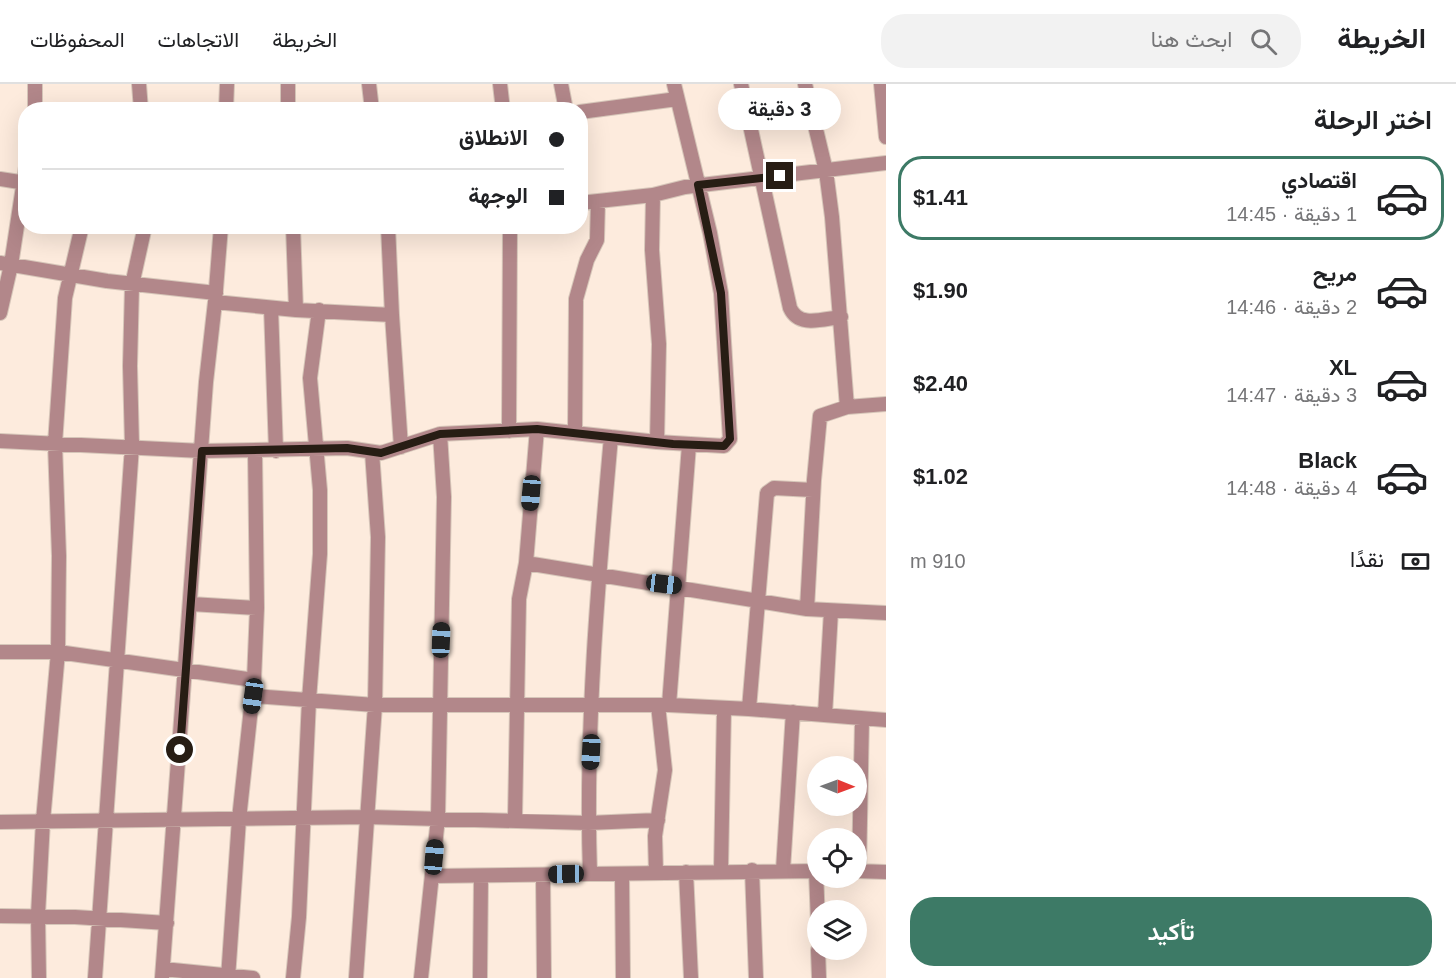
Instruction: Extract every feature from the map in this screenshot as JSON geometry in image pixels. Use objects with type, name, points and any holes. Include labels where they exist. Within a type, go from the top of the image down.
[{"type":"street","points":[[35,84],[35,102]]},
{"type":"street","points":[[139,84],[140,102]]},
{"type":"street","points":[[226,102],[227,84]]},
{"type":"street","points":[[288,84],[288,102]]},
{"type":"street","points":[[369,84],[371,102]]},
{"type":"street","points":[[500,84],[502,102]]},
{"type":"street","points":[[561,84],[564,102]]},
{"type":"street","points":[[0,441],[202,451],[347,448],[381,453],[440,434],[537,429],[689,445],[724,446],[730,439],[721,293],[674,84]]},
{"type":"street","points":[[741,84],[764,178],[788,299],[794,317],[802,321],[841,317]]},
{"type":"street","points":[[805,84],[826,171],[841,317],[847,407]]},
{"type":"street","points":[[881,84],[886,137]]},
{"type":"street","points":[[588,111],[677,99]]},
{"type":"street","points":[[588,202],[653,195],[698,185],[886,163]]},
{"type":"street","points":[[0,178],[18,181]]},
{"type":"street","points":[[653,195],[652,250],[659,344],[657,442]]},
{"type":"street","points":[[575,432],[576,299],[587,260],[597,240],[597,201]]},
{"type":"street","points":[[0,312],[6,264],[18,212]]},
{"type":"street","points":[[39,978],[38,915],[43,821],[58,652],[55,444],[65,298],[80,234]]},
{"type":"street","points":[[95,978],[119,661],[132,446],[130,366],[132,285],[143,234]]},
{"type":"street","points":[[220,234],[206,382],[163,974],[253,978]]},
{"type":"street","points":[[293,234],[296,310]]},
{"type":"street","points":[[388,234],[401,447]]},
{"type":"street","points":[[509,431],[510,234]]},
{"type":"street","points":[[6,264],[271,308],[392,315]]},
{"type":"street","points":[[271,308],[276,451]]},
{"type":"street","points":[[293,978],[320,554],[321,511],[318,450],[310,378],[318,310]]},
{"type":"street","points":[[807,609],[813,490],[820,416],[847,407],[886,404]]},
{"type":"street","points":[[515,819],[519,599],[526,563],[537,429]]},
{"type":"street","points":[[421,978],[438,818],[444,497],[440,434]]},
{"type":"street","points":[[590,874],[588,823],[593,705],[611,437]]},
{"type":"street","points":[[656,873],[655,836],[665,770],[664,705],[679,586],[689,445]]},
{"type":"street","points":[[228,977],[239,819],[254,680],[257,608],[255,451]]},
{"type":"street","points":[[356,978],[375,705],[378,537],[372,452]]},
{"type":"street","points":[[749,709],[767,493],[774,488],[813,490]]},
{"type":"street","points":[[526,563],[600,576],[679,586],[807,609],[886,613]]},
{"type":"street","points":[[191,604],[257,608]]},
{"type":"street","points":[[825,715],[831,611]]},
{"type":"street","points":[[0,652],[58,652],[254,680]]},
{"type":"street","points":[[253,696],[375,705],[664,705],[886,720]]},
{"type":"street","points":[[721,870],[724,708]]},
{"type":"street","points":[[783,870],[793,712]]},
{"type":"street","points":[[859,828],[862,719]]},
{"type":"street","points":[[0,822],[174,819],[303,820],[368,817],[515,819],[588,823],[658,820]]},
{"type":"street","points":[[433,876],[622,874],[721,870],[807,871]]},
{"type":"street","points":[[752,870],[756,978]]},
{"type":"street","points":[[867,871],[886,872]]},
{"type":"street","points":[[686,872],[691,978]]},
{"type":"street","points":[[622,874],[623,978]]},
{"type":"street","points":[[543,875],[544,978]]},
{"type":"street","points":[[480,978],[481,876]]},
{"type":"street","points":[[0,916],[38,915],[167,923]]},
{"type":"street","points":[[818,960],[819,978]]},
{"type":"route","points":[[180,750],[202,451],[347,448],[381,453],[440,434],[537,429],[673,444],[724,446],[730,439],[721,293],[698,185],[780,176]]}]
